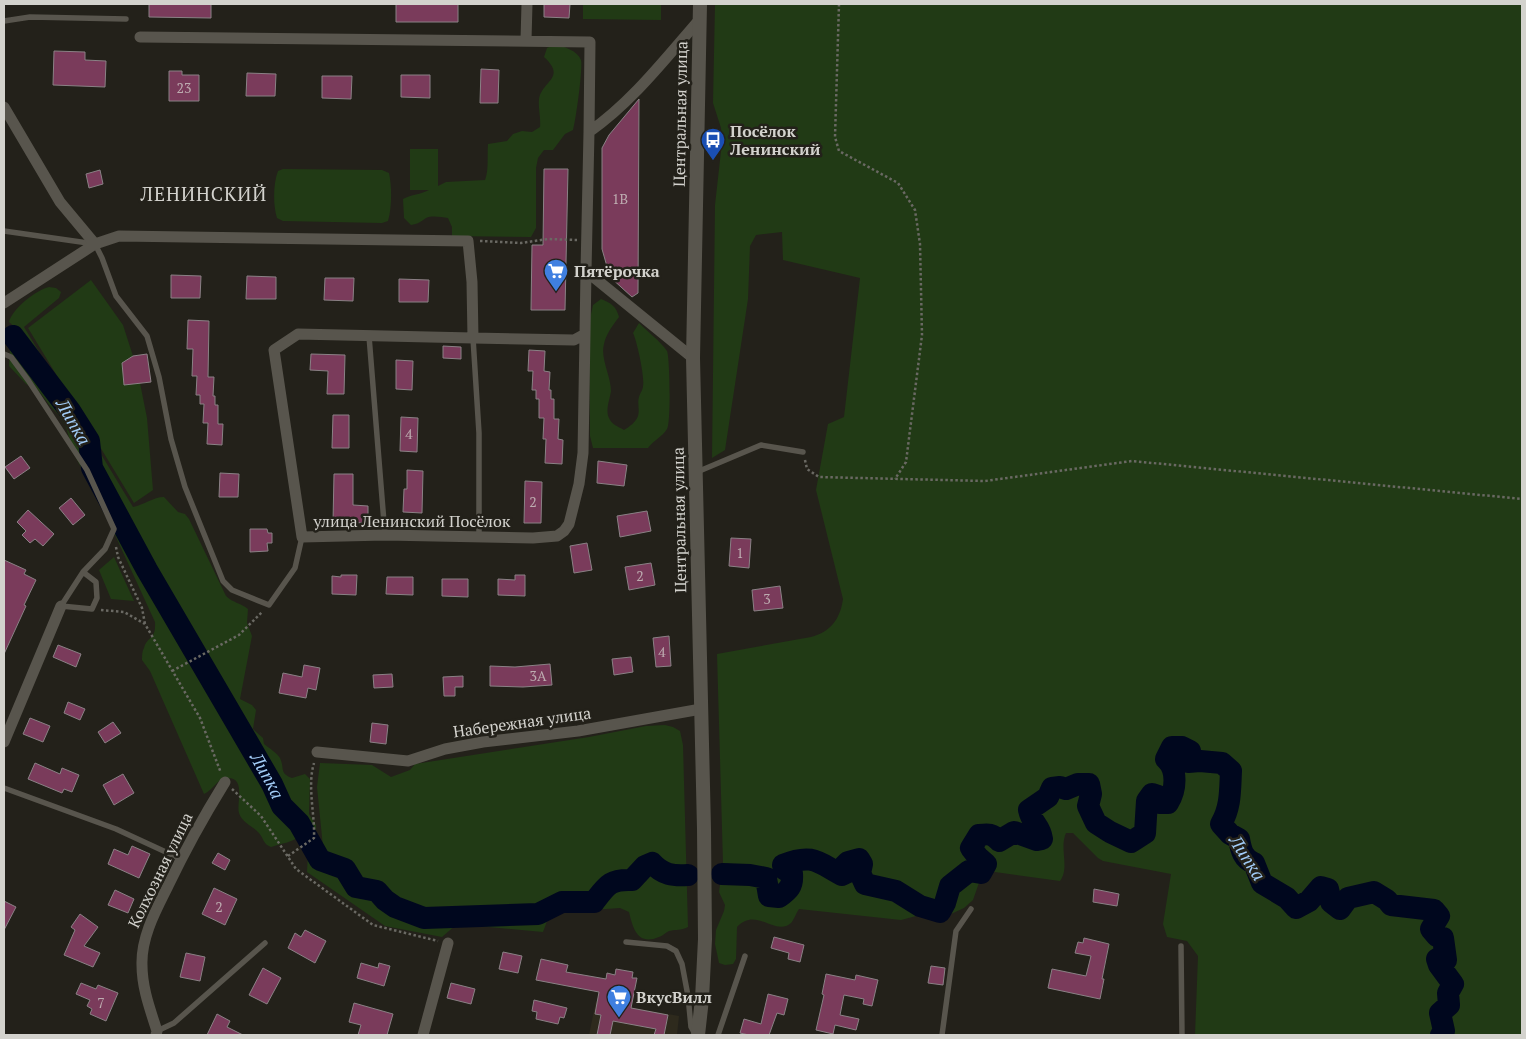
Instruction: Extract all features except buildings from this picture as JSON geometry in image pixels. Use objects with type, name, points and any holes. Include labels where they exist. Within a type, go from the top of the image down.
[{"type":"main road","name":"Центральная улица","points":[[697,1035],[702,999],[705,940],[693,358],[700,4]]},
{"type":"street","points":[[140,37],[526,40],[527,4]]},
{"type":"street","points":[[589,132],[606,120],[645,82],[700,19]]},
{"type":"street","name":"улица Ленинский Посёлок","points":[[526,40],[590,42],[583,453],[569,524],[557,536],[532,538],[385,535],[302,536],[274,350],[298,334],[574,340],[585,334]]},
{"type":"street","points":[[4,107],[60,202],[95,244]]},
{"type":"street","points":[[4,303],[95,244],[119,236],[468,240],[472,282],[473,338]]},
{"type":"street","points":[[586,271],[693,358]]},
{"type":"street","points":[[4,742],[62,606]]},
{"type":"street","name":"Набережная улица","points":[[317,752],[408,760],[444,749],[483,742],[578,731],[701,708]]},
{"type":"street","name":"Колхозная улица","points":[[156,1033],[145,994],[141,963],[144,941],[154,915],[181,859],[201,820],[225,782]]},
{"type":"street","points":[[423,1035],[448,943]]},
{"type":"lane","points":[[4,21],[30,17],[126,19]]},
{"type":"lane","points":[[4,231],[95,244],[116,296],[147,336],[159,377],[171,439],[185,487],[223,581],[232,590],[269,605],[295,568],[302,536]]},
{"type":"lane","points":[[368,336],[385,535]]},
{"type":"lane","points":[[473,338],[478,434],[479,537]]},
{"type":"lane","points":[[4,354],[11,358],[28,380],[87,470],[114,529],[106,549],[83,572],[62,606],[92,609],[97,598],[96,582],[83,572]]},
{"type":"lane","points":[[695,473],[761,446],[803,452]]},
{"type":"lane","points":[[4,788],[116,829],[181,859]]},
{"type":"lane","points":[[942,1035],[956,931],[971,909]]},
{"type":"lane","points":[[626,942],[667,946],[676,951],[682,964],[691,1027],[697,1035]]},
{"type":"lane","points":[[156,1033],[174,1023],[265,943]]},
{"type":"lane","points":[[1181,946],[1182,1035]]},
{"type":"lane","points":[[718,1035],[745,956]]},
{"type":"path","points":[[839,4],[835,137],[839,151],[898,183],[915,210],[920,244],[922,335],[906,462],[895,479]]},
{"type":"path","points":[[468,240],[521,243],[548,239],[578,240],[578,248]]},
{"type":"path","points":[[803,452],[807,469],[818,477],[985,481],[1132,461],[1522,499]]},
{"type":"path","points":[[114,529],[118,556],[142,608],[145,624],[200,718],[225,782],[261,816],[296,868],[373,925],[448,943]]},
{"type":"path","points":[[172,670],[239,635],[269,605]]},
{"type":"path","points":[[92,609],[124,612],[145,624]]},
{"type":"path","points":[[288,856],[314,838],[312,775],[317,752]]},
{"type":"shaded area","points":[[596,1001],[679,1016],[677,1035],[589,1035]]},
{"type":"green space","points":[[583,4],[661,4],[661,20],[583,19]]},
{"type":"green space","points":[[715,4],[1522,4],[1522,1035],[1195,1035],[1198,956],[1187,941],[1167,937],[1163,924],[1171,874],[1103,861],[1073,833],[1066,833],[1064,839],[1064,870],[1060,881],[988,871],[981,877],[973,900],[964,908],[940,919],[920,915],[901,920],[799,909],[792,922],[785,926],[778,927],[751,919],[744,921],[737,927],[736,959],[733,964],[725,965],[719,963],[715,944],[716,930],[725,905],[719,892],[720,885],[733,870],[733,864],[723,863],[717,654],[818,635],[833,624],[842,606],[843,599],[816,490],[828,424],[844,417],[860,278],[783,260],[782,232],[756,235],[750,246],[748,299],[725,450],[712,458],[715,205],[722,142],[721,128],[713,103]]},
{"type":"green space","points":[[555,44],[573,51],[581,60],[579,94],[573,130],[565,134],[553,150],[544,150],[538,158],[536,168],[536,228],[531,237],[452,236],[452,227],[448,218],[434,216],[411,225],[404,218],[403,199],[429,190],[410,190],[410,149],[438,149],[438,186],[446,182],[485,180],[488,144],[507,141],[513,134],[522,131],[532,132],[540,127],[539,99],[553,75],[551,64],[544,57],[547,48]]},
{"type":"green space","points":[[283,169],[382,170],[389,173],[391,197],[388,221],[382,223],[283,221],[277,218],[274,194],[278,171]]},
{"type":"green space","points":[[91,280],[123,325],[133,356],[122,363],[124,384],[140,383],[147,418],[153,490],[134,503],[28,328]]},
{"type":"green space","points":[[49,287],[56,288],[61,292],[59,298],[24,327],[133,507],[156,498],[164,497],[178,512],[185,514],[226,596],[248,609],[247,623],[252,636],[240,699],[252,705],[256,710],[253,729],[263,738],[264,744],[280,758],[285,774],[292,778],[305,774],[310,779],[309,814],[316,825],[316,831],[307,839],[301,836],[290,842],[271,847],[266,844],[259,833],[240,816],[238,809],[239,786],[232,779],[226,778],[217,782],[204,794],[150,671],[142,660],[142,652],[153,635],[155,622],[110,524],[74,454],[66,427],[59,415],[38,390],[26,384],[9,366],[10,350],[18,343],[21,337],[19,331],[9,322],[11,317],[25,301]]},
{"type":"green space","points":[[601,299],[613,305],[619,317],[608,333],[603,349],[611,391],[608,415],[613,424],[624,430],[638,416],[638,399],[643,389],[643,375],[633,333],[639,323],[667,351],[670,390],[668,424],[665,432],[648,448],[593,448],[590,436],[589,323],[593,305]]},
{"type":"green space","points":[[114,557],[134,601],[111,599],[99,570]]},
{"type":"green space","points":[[665,725],[680,731],[683,745],[688,927],[669,931],[652,939],[641,938],[632,924],[629,912],[620,908],[550,913],[543,932],[457,924],[442,937],[385,926],[307,872],[308,853],[323,847],[317,787],[320,763],[372,765],[391,777],[410,770],[415,764],[589,737],[646,726]]},
{"type":"waterway","name":"Липка","points":[[13,336],[70,411],[89,441],[92,468],[147,570],[272,784],[282,806],[299,823],[320,860],[345,869],[356,887],[377,891],[395,907],[424,918],[538,914],[562,902],[594,902],[610,884],[632,880],[645,866],[652,863],[668,874],[688,875]]},
{"type":"waterway","name":"Липка","points":[[722,874],[750,875],[766,878],[769,896],[779,897],[788,890],[792,882],[792,874],[784,869],[783,865],[793,861],[808,859],[842,875],[848,872],[844,866],[848,862],[859,859],[862,864],[860,873],[865,884],[896,891],[920,906],[940,912],[950,886],[969,871],[981,873],[986,864],[971,848],[979,835],[992,835],[999,841],[1014,832],[1037,840],[1042,839],[1029,810],[1048,797],[1052,788],[1060,787],[1066,789],[1078,784],[1089,784],[1091,794],[1088,806],[1096,823],[1131,842],[1145,833],[1147,801],[1152,794],[1158,796],[1159,803],[1168,803],[1173,792],[1174,774],[1166,759],[1172,747],[1182,747],[1190,751],[1186,757],[1188,762],[1222,763],[1231,771],[1228,805],[1221,824],[1230,834],[1239,839],[1243,854],[1254,863],[1262,883],[1287,898],[1296,908],[1309,901],[1321,887],[1328,889],[1331,902],[1340,909],[1348,898],[1374,892],[1387,900],[1391,905],[1434,910],[1439,916],[1431,929],[1437,936],[1443,938],[1446,960],[1437,959],[1439,965],[1453,984],[1448,993],[1449,1005],[1440,1013],[1444,1031],[1441,1035]]},
{"type":"place","name":"Посёлок Ленинский","points":[[713,161]]},
{"type":"place","name":"Пятёрочка","points":[[556,292]]},
{"type":"place","name":"ВкусВилл","points":[[619,1018]]},
{"type":"district","name":"ЛЕНИНСКИЙ","points":[[204,194]]}]
